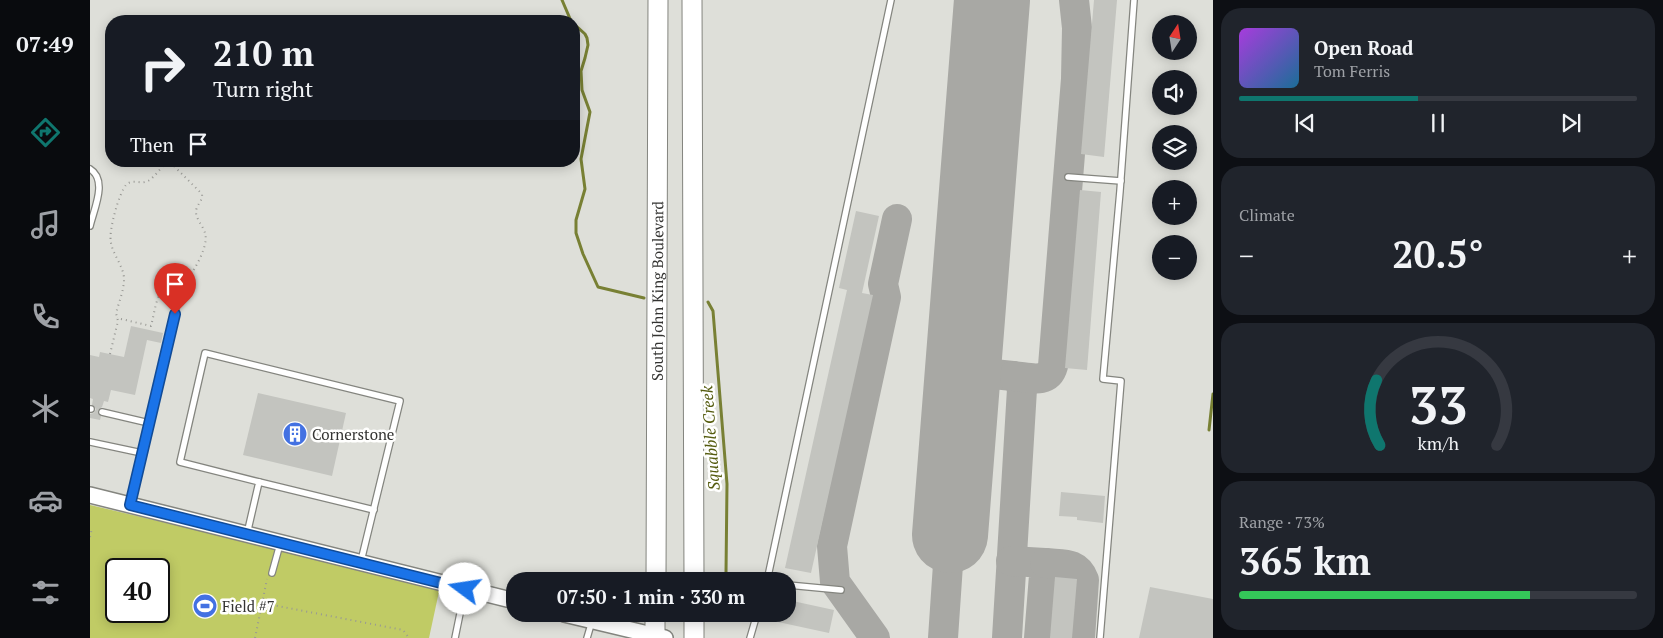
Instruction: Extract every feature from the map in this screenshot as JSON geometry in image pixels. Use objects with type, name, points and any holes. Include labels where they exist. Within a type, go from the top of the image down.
[{"type":"main road","name":"South John King Boulevard","points":[[656,572],[658,0]]},
{"type":"main road","points":[[692,0],[694,572]]},
{"type":"main road","points":[[656,622],[659,637]]},
{"type":"main road","points":[[694,622],[694,638]]},
{"type":"street","points":[[90,495],[506,599]]},
{"type":"street","points":[[596,622],[659,637]]},
{"type":"lane","points":[[769,572],[891,0]]},
{"type":"lane","points":[[1100,638],[1121,381],[1103,379],[1121,181],[1134,0]]},
{"type":"lane","points":[[90,169],[97,175],[100,185],[90,226]]},
{"type":"lane","points":[[1068,178],[1121,181]]},
{"type":"lane","points":[[130,505],[179,295]]},
{"type":"lane","points":[[361,563],[374,510],[400,401],[205,354],[180,462],[374,510]]},
{"type":"lane","points":[[102,412],[149,423]]},
{"type":"lane","points":[[90,442],[142,453]]},
{"type":"lane","points":[[246,534],[259,482]]},
{"type":"lane","points":[[271,573],[280,542]]},
{"type":"lane","points":[[796,586],[842,590]]},
{"type":"lane","points":[[455,638],[465,589]]},
{"type":"lane","points":[[587,638],[592,622]]},
{"type":"lane","points":[[750,638],[755,622]]},
{"type":"path","points":[[110,354],[118,321],[116,313],[124,280],[110,242],[113,219],[121,193],[127,183],[148,181],[162,167]]},
{"type":"path","points":[[118,318],[151,326],[161,290],[174,279],[187,279],[192,274],[203,250],[206,234],[196,214],[196,210],[203,198],[202,194],[175,167]]},
{"type":"path","points":[[90,537],[92,528]]},
{"type":"path","points":[[255,638],[262,603],[271,573]]},
{"type":"path","points":[[262,603],[403,630],[409,638]]},
{"type":"green space","points":[[90,505],[440,587],[429,638],[90,638]]},
{"type":"building","points":[[1094,0],[1117,0],[1104,157],[1081,154]]},
{"type":"building","points":[[1080,190],[1101,192],[1087,370],[1065,368]]},
{"type":"building","points":[[856,211],[879,216],[862,293],[873,295],[811,573],[785,568],[847,290],[839,288]]},
{"type":"building","points":[[131,326],[163,333],[161,343],[147,340],[135,395],[111,390],[108,402],[104,401],[102,407],[98,410],[98,414],[101,416],[100,420],[90,418],[90,414],[94,413],[96,409],[92,405],[93,399],[90,398],[90,355],[99,357],[100,352],[124,357]]},
{"type":"building","name":"Cornerstone","points":[[258,393],[346,413],[332,476],[243,455]]},
{"type":"building","points":[[1061,492],[1105,496],[1103,523],[1077,520],[1077,517],[1059,516]]},
{"type":"building","points":[[1055,577],[1077,579],[1072,638],[1050,638]]},
{"type":"building","points":[[1150,587],[1213,599],[1213,638],[1139,638]]},
{"type":"building","points":[[796,602],[834,610],[829,633],[778,622],[796,622]]},
{"type":"waterway","name":"Squabble Creek","points":[[562,0],[568,15]]},
{"type":"waterway","name":"Squabble Creek","points":[[580,29],[585,34],[588,45],[581,71],[582,90],[590,112],[581,159],[585,189],[576,220],[576,233],[598,287],[644,298]]},
{"type":"waterway","name":"Squabble Creek","points":[[708,302],[713,311],[727,484],[726,572]]},
{"type":"waterway","points":[[1209,430],[1213,394]]},
{"type":"taxiway","points":[[1013,376],[1042,378],[1047,376],[1053,366],[1076,79],[1077,28],[1074,0]]},
{"type":"taxiway","points":[[875,638],[835,582],[832,546],[886,297],[883,284],[897,219]]},
{"type":"taxiway","points":[[963,371],[1013,376],[1018,379],[1022,389],[1007,638]]},
{"type":"taxiway","points":[[943,638],[950,535]]},
{"type":"taxiway","points":[[1011,561],[1045,563],[1039,638]]},
{"type":"taxiway","points":[[1045,563],[1063,564],[1073,567],[1081,574],[1084,580],[1080,638]]},
{"type":"runway","points":[[950,535],[992,0]]},
{"type":"place","name":"Cornerstone","points":[[295,434]]},
{"type":"place","name":"Field #7","points":[[205,606]]},
{"type":"route","points":[[175,314],[130,505],[465,589]]}]
